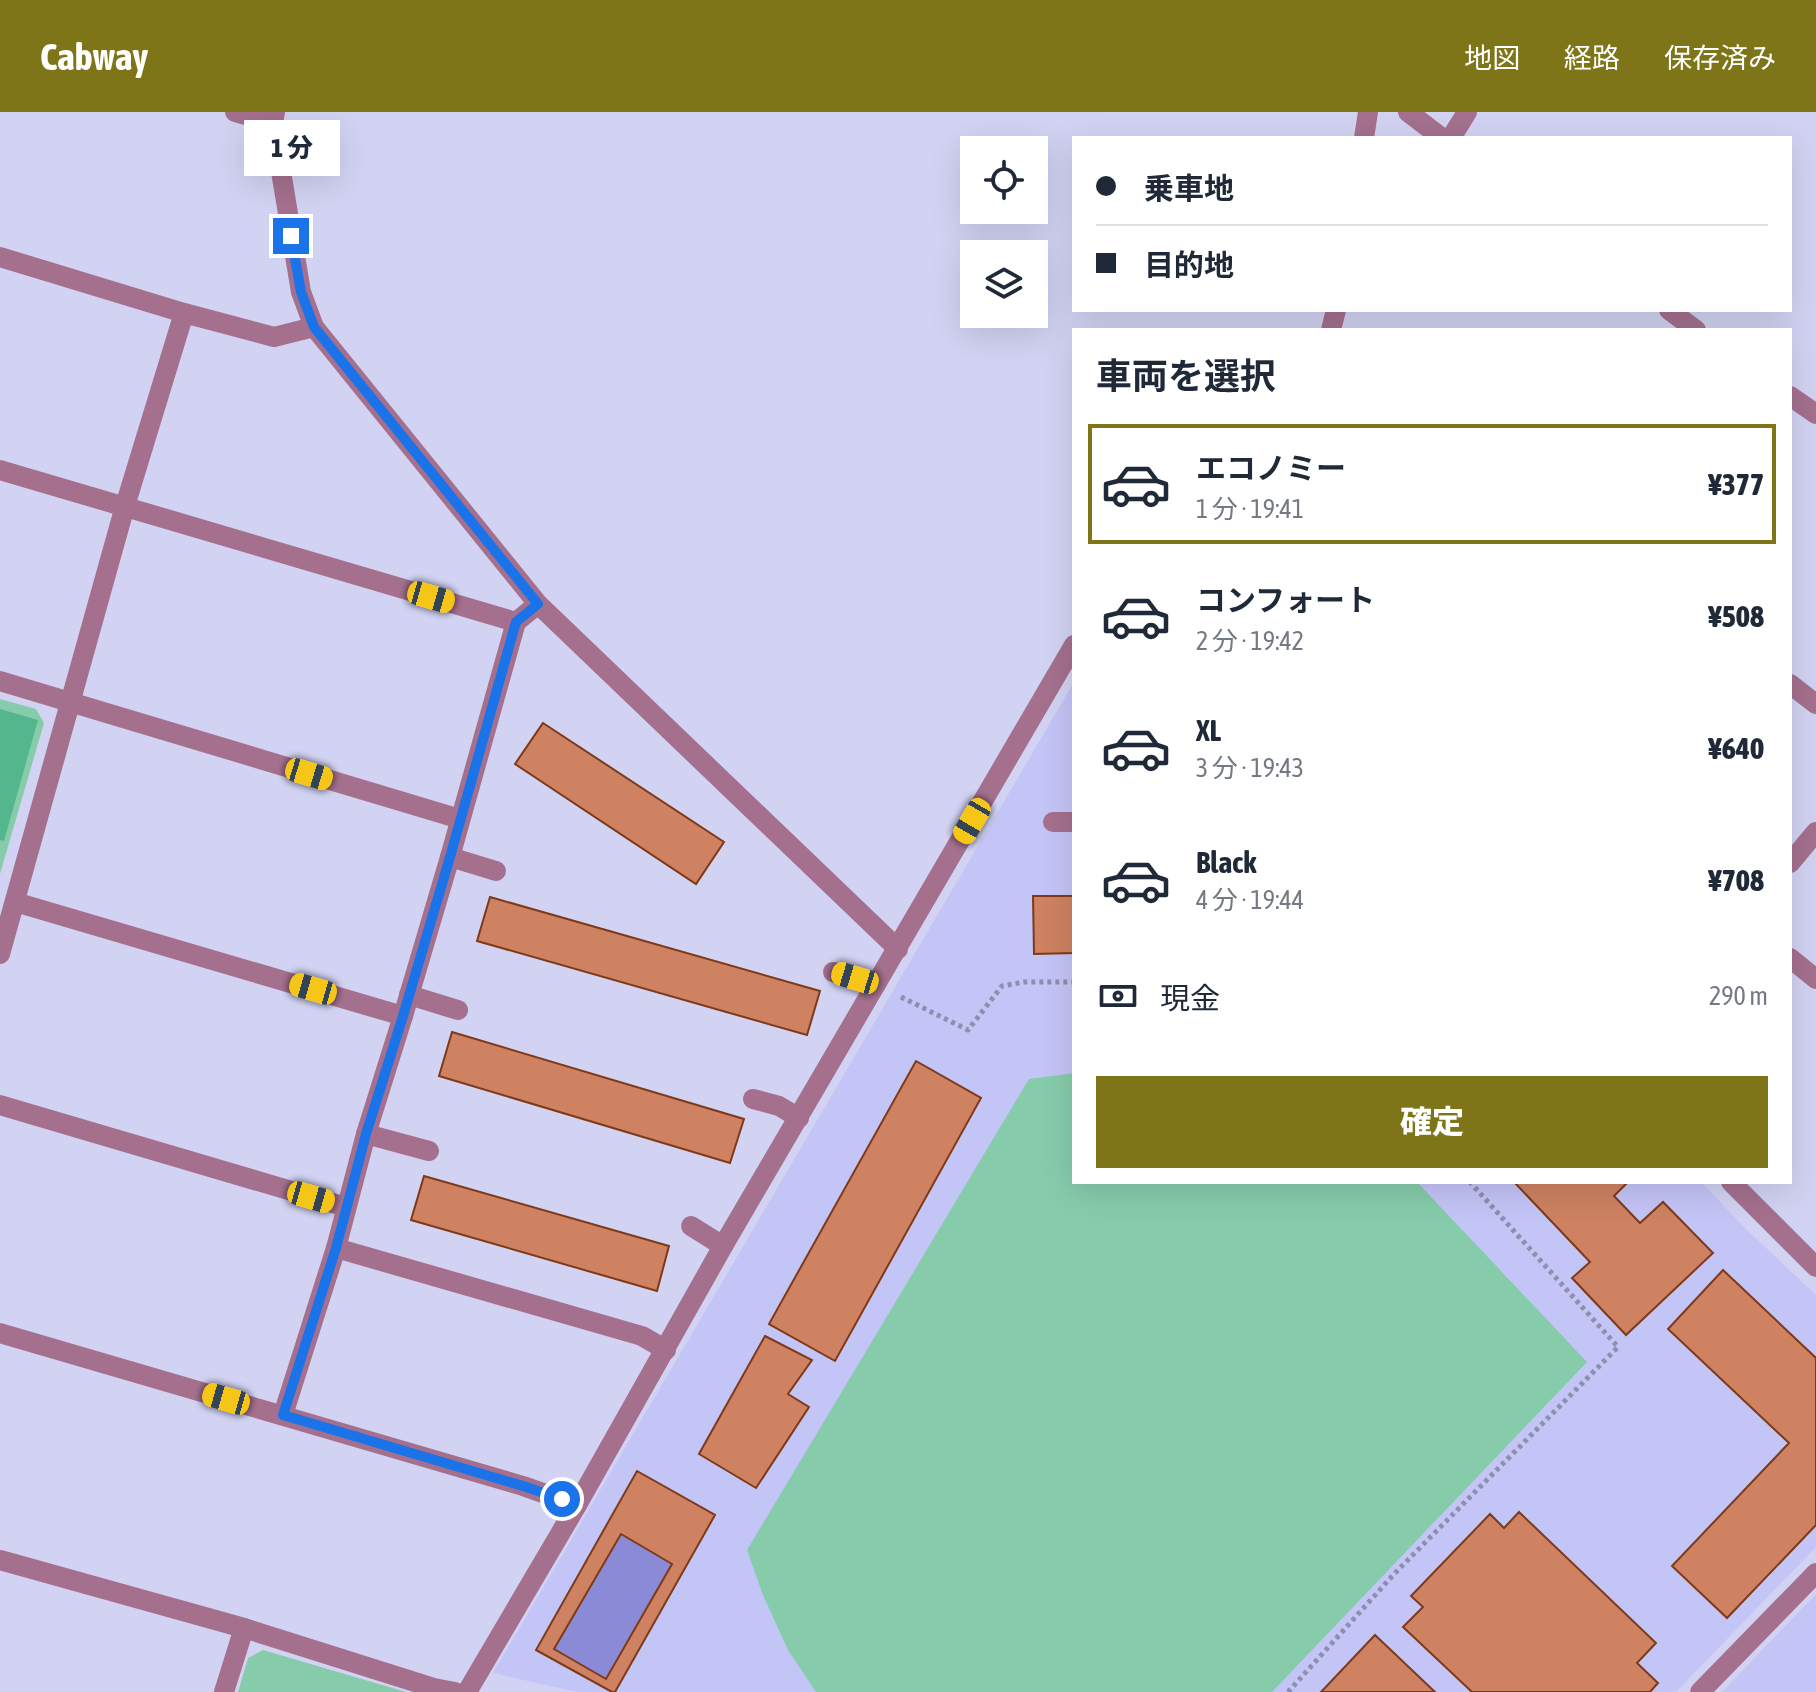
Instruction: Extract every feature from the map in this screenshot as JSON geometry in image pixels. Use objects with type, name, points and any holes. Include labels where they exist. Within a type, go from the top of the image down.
[{"type":"street","points":[[235,112],[274,117],[301,292],[314,327],[538,604],[898,949]]},
{"type":"street","points":[[1364,136],[1368,112]]},
{"type":"street","points":[[1408,112],[1439,136]]},
{"type":"street","points":[[1452,136],[1467,112]]},
{"type":"street","points":[[0,257],[274,337],[314,327]]},
{"type":"street","points":[[1672,312],[1693,328]]},
{"type":"street","points":[[0,954],[69,701],[184,313]]},
{"type":"street","points":[[1792,397],[1816,414]]},
{"type":"street","points":[[0,470],[516,622]]},
{"type":"street","points":[[283,1415],[336,1248],[366,1134],[450,857],[516,622],[538,604]]},
{"type":"street","points":[[467,1692],[1072,648]]},
{"type":"street","points":[[0,681],[460,819]]},
{"type":"street","points":[[1792,686],[1816,704]]},
{"type":"street","points":[[1053,822],[1072,822]]},
{"type":"street","points":[[1792,861],[1816,832]]},
{"type":"street","points":[[450,857],[496,871]]},
{"type":"street","points":[[15,902],[403,1016]]},
{"type":"street","points":[[1792,960],[1816,979]]},
{"type":"street","points":[[833,972],[876,984]]},
{"type":"street","points":[[409,995],[458,1010]]},
{"type":"street","points":[[753,1099],[779,1106],[799,1118]]},
{"type":"street","points":[[0,1105],[346,1207]]},
{"type":"street","points":[[366,1134],[429,1151]]},
{"type":"street","points":[[1733,1184],[1816,1267]]},
{"type":"street","points":[[691,1226],[723,1246]]},
{"type":"street","points":[[336,1248],[642,1336],[666,1350]]},
{"type":"street","points":[[0,1333],[523,1486],[577,1505]]},
{"type":"street","points":[[0,1560],[244,1628],[455,1692]]},
{"type":"street","points":[[1700,1692],[1816,1573]]},
{"type":"street","points":[[224,1692],[244,1628]]},
{"type":"path","points":[[876,984],[968,1030],[1002,986],[1024,982],[1072,982]]},
{"type":"path","points":[[1288,1692],[1395,1573],[1618,1347],[1472,1184]]},
{"type":"shaded area","points":[[1072,685],[1072,1184],[1703,1184],[1816,1295],[1816,1547],[1676,1692],[577,1692],[493,1673]]},
{"type":"shaded area","points":[[621,1534],[672,1564],[606,1679],[554,1649]]},
{"type":"shaded area","points":[[1816,1594],[1816,1692],[1722,1692]]},
{"type":"green space","points":[[0,699],[36,709],[44,723],[0,874]]},
{"type":"green space","points":[[0,709],[38,720],[4,841],[0,840]]},
{"type":"green space","points":[[1072,1073],[1072,1184],[1419,1184],[1587,1362],[1272,1692],[816,1692],[788,1650],[763,1595],[747,1550],[1029,1079]]},
{"type":"green space","points":[[263,1650],[406,1692],[238,1692],[248,1658]]},
{"type":"building","points":[[543,723],[724,842],[696,884],[515,764]]},
{"type":"building","points":[[1033,896],[1072,896],[1072,953],[1034,954]]},
{"type":"building","points":[[490,897],[820,991],[807,1035],[477,941]]},
{"type":"building","points":[[452,1032],[744,1119],[730,1163],[439,1076]]},
{"type":"building","points":[[916,1061],[981,1098],[835,1361],[769,1324]]},
{"type":"building","points":[[424,1176],[669,1246],[657,1291],[411,1220]]},
{"type":"building","points":[[1516,1184],[1626,1184],[1614,1196],[1640,1223],[1663,1202],[1713,1253],[1626,1335],[1572,1278],[1590,1262]]},
{"type":"building","points":[[1723,1270],[1816,1358],[1816,1525],[1727,1618],[1672,1566],[1789,1443],[1668,1329]]},
{"type":"building","points":[[765,1336],[812,1360],[788,1394],[809,1407],[756,1488],[699,1454]]},
{"type":"building","points":[[637,1471],[715,1515],[615,1692],[536,1650]],"holes":[[[621,1534],[672,1564],[606,1679],[554,1649]]]},
{"type":"building","points":[[1519,1512],[1656,1643],[1637,1663],[1658,1683],[1650,1692],[1472,1692],[1403,1627],[1423,1607],[1411,1596],[1490,1514],[1504,1528]]},
{"type":"building","points":[[1375,1635],[1435,1692],[1321,1692]]},
{"type":"route","points":[[291,236],[301,292],[314,327],[538,604],[516,622],[450,857],[366,1134],[336,1248],[283,1415],[562,1499]]}]
